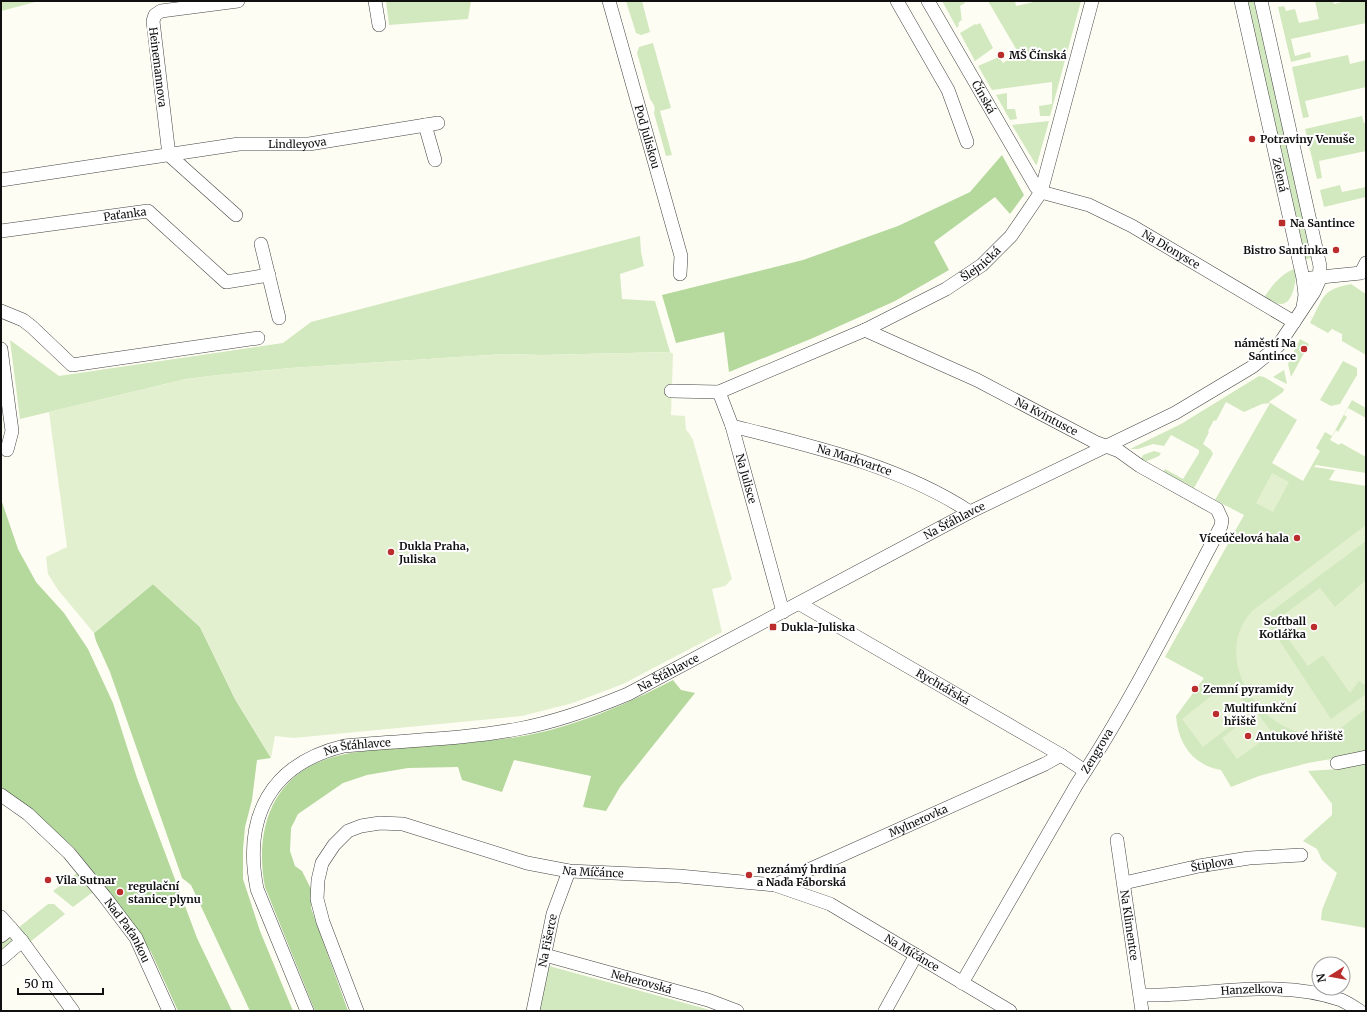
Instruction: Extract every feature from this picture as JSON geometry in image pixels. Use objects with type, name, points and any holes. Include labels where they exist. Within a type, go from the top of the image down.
[{"type":"street","name":"Heinemannova","points":[[169,155],[153,21],[155,15],[161,11],[238,1]]},
{"type":"street","points":[[375,1],[379,25]]},
{"type":"street","name":"Pod Juliskou","points":[[609,1],[681,256],[680,274]]},
{"type":"street","points":[[897,1],[948,90],[967,142]]},
{"type":"street","name":"Čínská","points":[[928,1],[1032,180],[1041,192]]},
{"type":"street","name":"Šlejnická","points":[[719,392],[865,330],[946,289],[982,265],[1011,236],[1041,192],[1092,1]]},
{"type":"street","name":"Zelená","points":[[1240,1],[1303,278]]},
{"type":"street","name":"Zelená","points":[[1261,1],[1319,260],[1319,277]]},
{"type":"street","name":"Lindleyova","points":[[1,180],[239,144],[309,144],[432,124],[434,160]]},
{"type":"street","points":[[169,155],[236,215]]},
{"type":"street","name":"Na Dionysce","points":[[1041,192],[1088,206],[1132,226],[1294,322]]},
{"type":"street","name":"Paťanka","points":[[1,231],[148,211],[226,282],[269,275]]},
{"type":"street","points":[[261,244],[279,318]]},
{"type":"street","points":[[1302,310],[1305,295],[1303,278],[1361,272],[1366,263]]},
{"type":"street","points":[[1294,322],[1314,292],[1319,277]]},
{"type":"street","points":[[1,311],[23,320],[72,365],[258,338]]},
{"type":"street","name":"Na Šťáhlavce","points":[[307,1011],[257,889],[253,849],[256,827],[271,790],[281,778],[310,757],[344,746],[489,733],[517,729],[570,717],[640,689],[970,512],[1175,413],[1252,367],[1278,346],[1294,322]]},
{"type":"street","name":"Na Kvintusce","points":[[865,330],[977,380],[1105,446],[1120,451],[1140,466],[1210,505],[1221,514]]},
{"type":"street","points":[[1,349],[12,431],[7,450]]},
{"type":"street","points":[[672,391],[719,392]]},
{"type":"street","name":"Na Julisce","points":[[719,392],[732,426],[783,612]]},
{"type":"street","name":"Na Markvartce","points":[[732,426],[802,444],[898,475],[930,489],[970,512]]},
{"type":"street","name":"Zengrova","points":[[962,983],[1086,771],[1172,618],[1217,533],[1222,520],[1221,514]]},
{"type":"street","name":"Rychtářská","points":[[800,604],[1061,755],[1086,771]]},
{"type":"street","name":"Mylnerovka","points":[[774,885],[1045,764],[1061,755]]},
{"type":"street","points":[[1337,763],[1366,757]]},
{"type":"street","name":"Nad Paťankou","points":[[1,795],[28,814],[69,853],[105,897],[136,938],[169,1011]]},
{"type":"street","name":"Na Míčánce","points":[[357,1011],[323,922],[317,899],[318,880],[322,863],[334,845],[348,831],[361,826],[380,823],[403,824],[527,863],[569,871],[679,876],[774,885],[830,904],[1010,1011]]},
{"type":"street","name":"Na Klimentce","points":[[1117,840],[1142,1011]]},
{"type":"street","name":"Štiplova","points":[[1124,884],[1199,866],[1249,858],[1301,855]]},
{"type":"street","name":"Na Fišerce","points":[[533,1011],[553,914],[569,871]]},
{"type":"street","points":[[1,917],[6,932],[22,941],[73,1011]]},
{"type":"street","points":[[1,959],[22,941]]},
{"type":"street","points":[[885,1011],[916,954]]},
{"type":"street","name":"Neherovská","points":[[545,955],[708,1000],[737,1011]]},
{"type":"street","name":"Hanzelkova","points":[[1140,995],[1271,989],[1308,992],[1342,1000],[1360,1011]]},
{"type":"green space","points":[[1,1],[39,1],[1,11]]},
{"type":"green space","points":[[386,1],[471,1],[468,19],[389,25]]},
{"type":"green space","points":[[626,1],[642,1],[650,32],[641,35],[636,33]]},
{"type":"green space","points":[[942,1],[964,1],[965,3],[960,6],[962,21],[961,20],[958,24],[959,25],[957,28]]},
{"type":"green space","points":[[988,1],[1015,1],[1016,6],[1038,1],[1081,1],[1050,116],[1040,116],[1039,106],[1052,104],[1052,82],[992,90],[978,66],[999,57],[1003,63],[1019,54]]},
{"type":"green space","points":[[1244,1],[1257,1],[1315,257],[1303,260]]},
{"type":"green space","points":[[1315,1],[1333,1],[1334,4],[1346,1],[1366,1],[1366,23],[1291,39],[1295,56],[1310,52],[1311,57],[1291,62],[1278,7],[1284,6],[1286,11],[1295,9],[1299,23],[1319,19]]},
{"type":"green space","points":[[980,23],[993,48],[975,61],[960,33],[975,24]]},
{"type":"green space","points":[[653,43],[671,108],[660,111],[672,155],[666,156],[654,113],[654,107],[650,99],[637,53],[639,47]]},
{"type":"green space","points":[[1348,55],[1350,64],[1366,60],[1366,87],[1305,101],[1309,117],[1303,118],[1292,67]]},
{"type":"green space","points":[[1007,93],[1007,109],[1015,109],[1017,119],[1010,120],[996,95]]},
{"type":"green space","points":[[1362,116],[1364,123],[1366,123],[1366,151],[1319,161],[1322,178],[1317,179],[1305,129]]},
{"type":"green space","points":[[1049,121],[1037,164],[1036,165],[1012,125]]},
{"type":"green space","points":[[1002,155],[1024,195],[1010,214],[995,197],[934,242],[949,270],[895,301],[813,338],[729,372],[724,332],[676,343],[662,295],[803,260],[898,226],[970,192]]},
{"type":"green space","points":[[1340,185],[1342,192],[1366,187],[1366,197],[1324,207],[1320,190]]},
{"type":"green space","points":[[640,236],[644,266],[620,274],[622,299],[655,301],[670,352],[541,355],[504,354],[291,368],[219,375],[186,379],[20,419],[10,340],[59,376],[283,343],[311,322]]},
{"type":"green space","points":[[1297,268],[1294,289],[1292,295],[1286,303],[1277,304],[1265,296],[1278,279]]},
{"type":"green space","points":[[1351,284],[1366,294],[1366,355],[1342,341],[1342,334],[1332,329],[1328,333],[1310,323],[1324,296],[1334,289]]},
{"type":"green space","points":[[1300,339],[1309,344],[1291,377],[1288,364]]},
{"type":"green space","name":"Dukla Praha, Juliska","points":[[670,352],[673,354],[671,415],[685,416],[686,430],[693,440],[732,579],[725,586],[712,589],[722,632],[623,684],[573,703],[522,716],[294,738],[275,736],[271,758],[235,699],[200,627],[153,584],[94,633],[58,590],[48,574],[46,557],[67,547],[49,412],[186,379],[291,368],[504,354],[541,355]]},
{"type":"green space","points":[[1343,361],[1357,368],[1357,375],[1340,404],[1331,406],[1320,400]]},
{"type":"green space","points":[[1284,370],[1287,384],[1273,377]]},
{"type":"green space","points":[[1259,376],[1264,377],[1284,389],[1283,392],[1269,402],[1297,420],[1272,463],[1303,481],[1320,451],[1316,448],[1325,432],[1332,436],[1352,400],[1366,408],[1366,418],[1348,408],[1344,415],[1347,417],[1338,432],[1336,430],[1330,440],[1339,445],[1341,443],[1366,457],[1366,473],[1316,465],[1314,467],[1335,470],[1329,480],[1366,486],[1366,753],[1308,763],[1259,776],[1231,787],[1221,770],[1202,763],[1189,752],[1180,736],[1177,726],[1176,716],[1204,678],[1165,657],[1244,515],[1215,500],[1270,403],[1262,404],[1244,412],[1226,402],[1216,421],[1214,420],[1203,444],[1211,450],[1213,454],[1194,488],[1163,472],[1165,469],[1183,479],[1199,453],[1199,450],[1171,435],[1164,446],[1153,444],[1138,449],[1130,449],[1181,424]]},
{"type":"green space","points":[[1154,451],[1161,453],[1159,456],[1145,462],[1141,459],[1143,455]]},
{"type":"green space","points":[[1272,473],[1289,482],[1273,512],[1256,503]]},
{"type":"green space","points":[[1,499],[18,549],[36,582],[64,613],[88,649],[113,703],[137,778],[197,938],[232,1011],[178,1011],[151,952],[75,849],[31,809],[1,788]]},
{"type":"green space","points":[[1366,525],[1366,541],[1264,617],[1331,719],[1366,694],[1366,709],[1323,741],[1319,735],[1298,732],[1278,723],[1261,709],[1248,691],[1239,671],[1236,650],[1240,630],[1252,611]]},
{"type":"green space","points":[[1366,580],[1366,686],[1359,681],[1350,693],[1323,655],[1308,666],[1275,621],[1320,588],[1335,607]]},
{"type":"green space","points":[[153,584],[200,627],[235,699],[271,758],[257,760],[252,800],[245,827],[243,879],[260,931],[293,1011],[250,1011],[191,885],[182,878],[110,672],[96,641],[94,633]]},
{"type":"green space","points":[[673,680],[681,690],[695,693],[620,787],[606,811],[583,807],[591,776],[514,760],[502,792],[462,780],[458,767],[408,768],[367,775],[343,783],[298,814],[291,828],[290,851],[295,866],[302,871],[311,889],[311,908],[348,1011],[315,1011],[265,887],[262,866],[262,845],[266,825],[272,807],[282,791],[295,776],[312,765],[349,753],[502,739],[558,728],[597,715],[635,699]]},
{"type":"green space","name":"Multifunkční hřiště","points":[[1229,682],[1251,710],[1203,747],[1182,719]]},
{"type":"green space","name":"Antukové hřiště","points":[[1256,712],[1273,733],[1237,759],[1222,738]]},
{"type":"green space","points":[[1366,763],[1366,928],[1321,920],[1322,910],[1337,873],[1322,860],[1317,849],[1303,841],[1332,815],[1332,804],[1308,771],[1338,769]]},
{"type":"green space","points":[[77,873],[93,892],[73,907],[53,891]]},
{"type":"green space","points":[[48,904],[54,904],[65,914],[30,942],[18,928]]},
{"type":"green space","points":[[10,937],[14,940],[1,954],[1,943]]},
{"type":"green space","points":[[549,966],[703,1008],[712,1011],[539,1011]]},
{"type":"place","name":"MŠ Čínská","points":[[1001,55]]},
{"type":"place","name":"Potraviny Venuše","points":[[1252,139]]},
{"type":"place","name":"Na Santince","points":[[1282,223]]},
{"type":"place","name":"Bistro Santinka","points":[[1336,250]]},
{"type":"place","name":"náměstí Na Santince","points":[[1304,349]]},
{"type":"place","name":"Víceúčelová hala","points":[[1297,538]]},
{"type":"place","name":"Dukla Praha, Juliska","points":[[391,552]]},
{"type":"place","name":"Dukla-Juliska","points":[[773,627]]},
{"type":"place","name":"Softball Kotlářka","points":[[1314,627]]},
{"type":"place","name":"Zemní pyramidy","points":[[1195,689]]},
{"type":"place","name":"Multifunkční hřiště","points":[[1216,714]]},
{"type":"place","name":"Antukové hřiště","points":[[1248,736]]},
{"type":"place","name":"neznámý hrdina a Naďa Fáborská","points":[[749,875]]},
{"type":"place","name":"Vila Sutnar","points":[[48,880]]},
{"type":"place","name":"regulační stanice plynu","points":[[120,892]]}]
